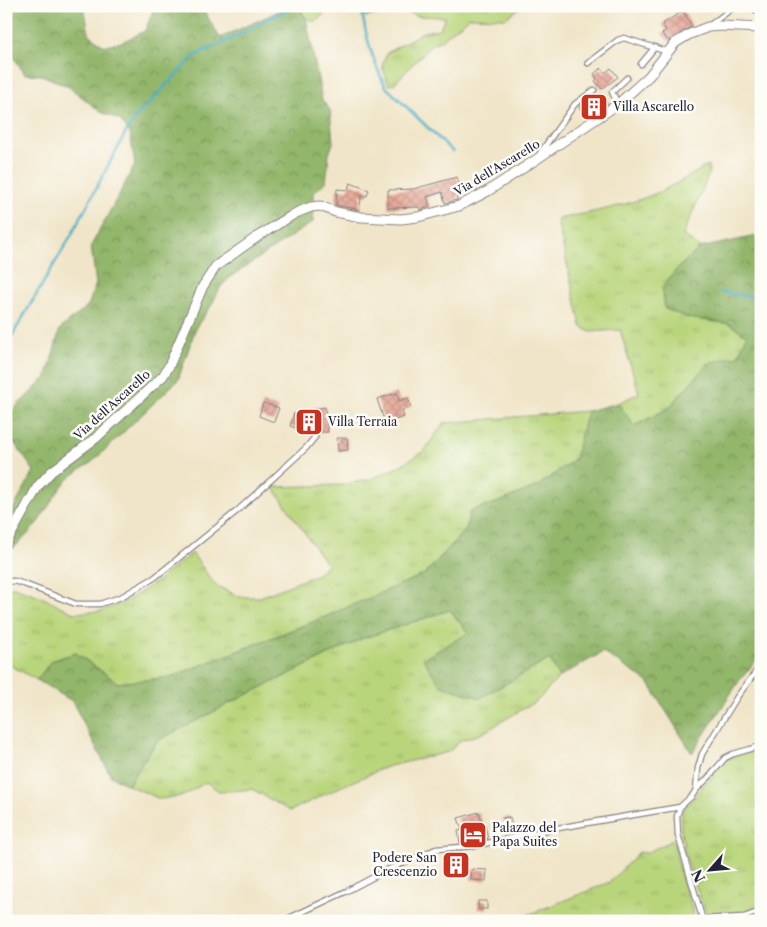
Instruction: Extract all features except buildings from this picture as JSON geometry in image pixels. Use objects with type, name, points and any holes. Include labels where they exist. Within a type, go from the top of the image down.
[{"type":"street","name":"Via dell'Ascarello","points":[[6,543],[38,486],[51,472],[96,438],[163,376],[203,286],[216,266],[260,235],[311,206],[320,206],[336,212],[361,217],[401,219],[418,217],[460,206],[488,191],[618,104],[649,76],[675,43],[683,38],[708,27],[761,28]]},
{"type":"lane","points":[[708,27],[737,6]]},
{"type":"lane","points":[[750,6],[761,15]]},
{"type":"lane","points":[[588,63],[618,40],[624,38],[668,52]]},
{"type":"lane","points":[[641,64],[655,47]]},
{"type":"lane","points":[[618,104],[612,92],[627,78]]},
{"type":"lane","points":[[534,161],[575,104],[594,90]]},
{"type":"lane","points":[[6,582],[24,584],[76,604],[100,604],[121,597],[154,578],[237,511],[315,438]]},
{"type":"lane","points":[[696,790],[698,768],[702,754],[737,697],[761,665]]},
{"type":"lane","points":[[761,746],[725,758],[680,807],[677,816],[678,835],[703,920],[744,917],[761,911]]},
{"type":"lane","points":[[283,921],[387,870],[436,849],[474,846],[552,829],[680,807]]},
{"type":"green space","points":[[6,6],[84,6],[89,34],[104,46],[122,42],[145,31],[155,6],[201,6],[220,38],[290,6],[297,6],[306,18],[322,100],[330,110],[333,143],[329,154],[326,182],[313,193],[313,222],[233,275],[221,286],[211,306],[196,327],[178,380],[90,464],[66,482],[38,522],[14,548],[6,540],[6,522],[34,471],[6,431],[11,412],[47,376],[60,329],[88,306],[96,284],[91,246],[135,165],[130,133],[120,120],[101,112],[69,87],[42,75],[25,74],[6,46]]},
{"type":"green space","points":[[297,6],[325,6],[323,7],[323,15],[316,22],[306,18]]},
{"type":"green space","points":[[358,6],[522,6],[506,18],[470,17],[440,41],[432,44],[394,84],[389,85],[382,66],[387,53],[423,32],[440,29],[445,17],[417,16],[402,9],[366,17]]},
{"type":"green space","points":[[709,165],[709,174],[683,235],[700,248],[678,268],[662,287],[730,324],[747,336],[738,356],[708,363],[669,408],[634,426],[618,403],[639,393],[620,330],[590,332],[581,326],[557,219],[610,208],[650,196]]},
{"type":"green space","points":[[761,235],[761,655],[739,681],[692,753],[648,682],[603,652],[559,677],[550,659],[480,698],[441,686],[423,659],[468,633],[450,610],[361,639],[157,741],[128,785],[111,776],[72,701],[37,680],[51,661],[76,653],[118,683],[171,677],[320,619],[425,574],[466,529],[470,511],[499,502],[538,486],[575,459],[587,411],[618,403],[634,426],[669,408],[708,363],[738,356],[747,336],[730,324],[688,318],[665,309],[662,287],[678,268],[700,248]]},
{"type":"green space","points":[[587,411],[575,459],[538,486],[499,502],[470,511],[466,529],[425,574],[320,619],[171,677],[118,683],[76,653],[51,661],[37,680],[6,663],[6,588],[14,587],[37,595],[74,613],[102,611],[123,603],[156,582],[192,553],[215,585],[240,597],[260,597],[316,575],[327,565],[273,487],[342,485],[371,479],[394,469],[423,452],[444,423]]},
{"type":"green space","points":[[450,610],[468,632],[480,698],[550,659],[559,677],[538,700],[481,734],[461,740],[448,752],[386,767],[290,811],[252,789],[220,792],[206,782],[183,796],[160,799],[128,785],[157,741],[361,639]]},
{"type":"green space","points":[[761,748],[761,921],[710,921],[684,850],[681,835],[683,810],[727,759]]},
{"type":"green space","points":[[673,840],[694,921],[513,921],[610,882],[639,852],[646,853]]},
{"type":"waterway","points":[[9,341],[72,234],[126,132],[137,116],[194,56],[243,33],[267,19],[299,6]]},
{"type":"waterway","points":[[361,6],[370,48],[386,87],[453,152]]},
{"type":"waterway","points":[[721,292],[761,298]]},
{"type":"place","name":"Villa Ascarello","points":[[594,107]]},
{"type":"place","name":"Villa Terraia","points":[[309,422]]},
{"type":"place","name":"Palazzo del Papa Suites","points":[[473,835]]},
{"type":"place","name":"Podere San Crescenzio","points":[[456,865]]}]
